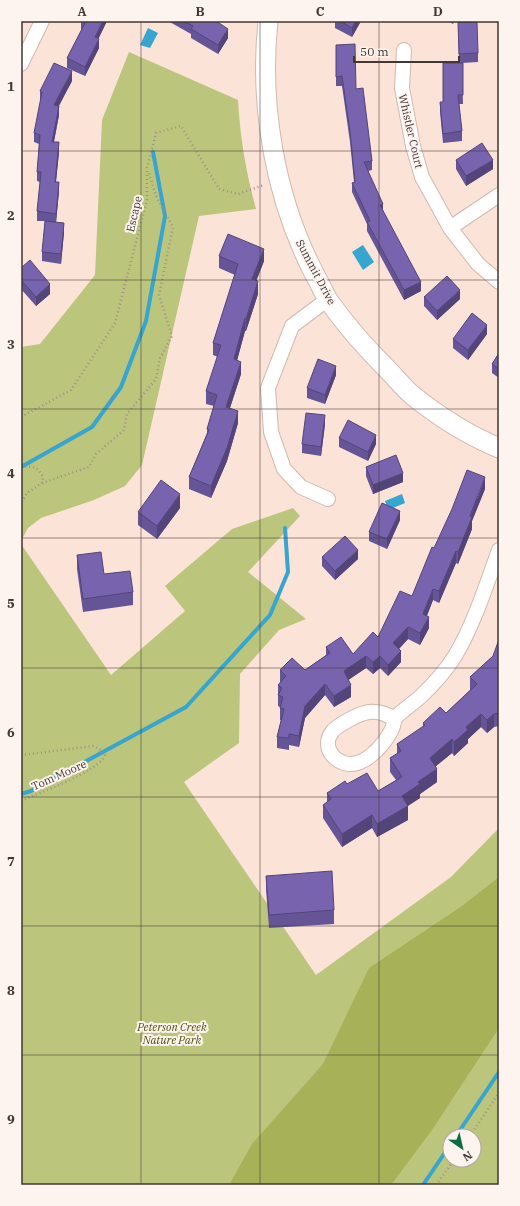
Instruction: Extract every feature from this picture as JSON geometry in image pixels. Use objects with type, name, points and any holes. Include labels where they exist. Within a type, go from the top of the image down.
[{"type":"main road","name":"Summit Drive","points":[[268,21],[265,76],[271,136],[280,180],[296,234],[328,299],[371,353],[411,394],[443,418],[484,442],[499,448]]},
{"type":"street","points":[[21,64],[42,21]]},
{"type":"street","name":"Whistler Court","points":[[404,50],[402,88],[413,146],[422,177],[450,228],[478,264],[499,282]]},
{"type":"street","points":[[450,228],[499,195]]},
{"type":"street","points":[[328,299],[292,326],[268,388],[271,432],[284,469],[301,487],[328,499]]},
{"type":"street","points":[[394,719],[381,712],[367,712],[354,718],[332,732],[328,741],[328,749],[338,760],[346,763],[353,764],[361,761],[379,748],[387,739],[392,729],[394,719],[420,697],[443,674],[464,640],[499,550]]},
{"type":"path","name":"Escape","points":[[21,417],[71,390],[115,322],[147,200],[147,168],[156,133],[181,126],[219,189],[238,194],[280,180]]},
{"type":"path","points":[[21,503],[27,493],[42,483],[89,467],[96,454],[124,430],[127,414],[156,379],[160,358],[172,336],[159,295],[173,227],[156,196],[147,168]]},
{"type":"path","points":[[21,467],[32,466],[40,470],[44,477],[42,483]]},
{"type":"path","name":"Tom Moore","points":[[21,755],[93,746],[103,751],[105,755],[104,759],[92,769],[21,801]]},
{"type":"path","points":[[475,1128],[499,1093]]},
{"type":"path","points":[[438,1184],[449,1168]]},
{"type":"green space","points":[[129,52],[238,100],[244,155],[256,209],[199,216],[142,465],[125,486],[94,500],[41,518],[28,528],[21,541],[21,347],[40,344],[95,275],[102,120]]},
{"type":"green space","name":"Peterson Creek Nature Park","points":[[293,508],[300,516],[248,572],[306,619],[279,630],[240,674],[239,743],[184,782],[316,975],[451,877],[499,828],[499,1185],[21,1185],[21,544],[111,675],[185,611],[165,586],[232,529]]},
{"type":"green space","points":[[499,877],[499,1028],[432,1130],[391,1185],[229,1185],[252,1144],[323,1064],[369,968],[462,906]]},
{"type":"water","points":[[148,28],[158,33],[150,48],[140,45]]},
{"type":"water","points":[[363,245],[374,262],[363,270],[352,252]]},
{"type":"water","points":[[402,494],[405,503],[388,510],[385,501]]},
{"type":"building","points":[[82,21],[103,21],[95,37],[99,39],[85,67],[67,58],[85,23]]},
{"type":"building","points":[[184,21],[216,21],[228,29],[218,45],[191,29],[193,26]]},
{"type":"building","points":[[340,21],[356,21],[352,28]]},
{"type":"building","points":[[458,22],[477,22],[478,53],[459,54]]},
{"type":"building","points":[[355,44],[356,89],[363,88],[372,161],[364,162],[383,204],[380,205],[421,282],[404,290],[367,222],[370,221],[352,183],[355,182],[350,132],[342,76],[336,77],[336,45]]},
{"type":"building","points":[[54,63],[72,71],[54,105],[59,106],[52,142],[59,142],[55,182],[59,182],[56,214],[37,211],[41,172],[37,172],[40,135],[34,133],[42,92],[40,91]]},
{"type":"building","points":[[443,63],[463,63],[463,95],[458,95],[462,131],[443,134],[440,102],[443,102]]},
{"type":"building","points":[[482,143],[493,160],[466,176],[456,160]]},
{"type":"building","points":[[45,221],[64,223],[61,254],[42,252]]},
{"type":"building","points":[[228,234],[264,249],[252,279],[258,281],[246,319],[245,318],[234,359],[241,362],[226,407],[238,411],[227,448],[211,486],[189,477],[209,430],[207,429],[217,395],[206,391],[221,345],[213,343],[238,264],[219,256]]},
{"type":"building","points":[[30,260],[50,284],[36,297],[21,280],[21,268]]},
{"type":"building","points":[[447,276],[460,290],[437,311],[424,297]]},
{"type":"building","points":[[472,313],[487,325],[468,350],[453,339]]},
{"type":"building","points":[[499,353],[499,369],[492,364]]},
{"type":"building","points":[[318,359],[336,366],[325,395],[307,388]]},
{"type":"building","points":[[306,413],[325,415],[321,447],[302,444]]},
{"type":"building","points":[[348,420],[376,435],[368,452],[339,438]]},
{"type":"building","points":[[396,455],[403,473],[373,485],[366,467]]},
{"type":"building","points":[[467,470],[485,477],[470,516],[472,517],[458,552],[456,551],[439,591],[433,589],[423,614],[429,617],[420,633],[408,627],[393,643],[401,651],[388,665],[380,656],[373,662],[366,656],[344,671],[351,685],[334,696],[325,684],[305,706],[299,736],[289,734],[289,738],[277,737],[284,709],[280,708],[283,697],[278,695],[282,688],[278,685],[286,676],[280,670],[292,658],[305,670],[330,653],[326,647],[341,637],[353,654],[373,632],[378,637],[400,591],[412,596],[432,547],[434,548],[452,509]]},
{"type":"building","points":[[161,480],[180,494],[157,526],[138,512]]},
{"type":"building","points":[[382,503],[400,511],[387,539],[369,532]]},
{"type":"building","points":[[345,536],[358,550],[335,571],[322,557]]},
{"type":"building","points":[[101,552],[104,574],[130,571],[133,592],[83,599],[77,555]]},
{"type":"building","points":[[498,642],[499,713],[494,714],[487,720],[481,714],[466,727],[468,730],[454,742],[452,739],[430,758],[437,769],[418,782],[420,784],[402,796],[408,806],[377,824],[372,815],[342,834],[323,805],[331,799],[327,793],[345,781],[347,784],[367,773],[378,791],[402,777],[390,758],[401,751],[397,744],[425,725],[423,723],[440,707],[446,713],[477,684],[470,677],[493,656]]},
{"type":"building","points":[[332,871],[334,910],[269,915],[266,876]]},
{"type":"waterway","points":[[21,467],[92,427],[121,387],[146,321],[165,216],[153,152]]},
{"type":"waterway","points":[[21,794],[31,791],[186,707],[270,615],[288,572],[285,528]]},
{"type":"waterway","points":[[461,1128],[499,1072]]},
{"type":"waterway","points":[[423,1185],[442,1157]]}]
